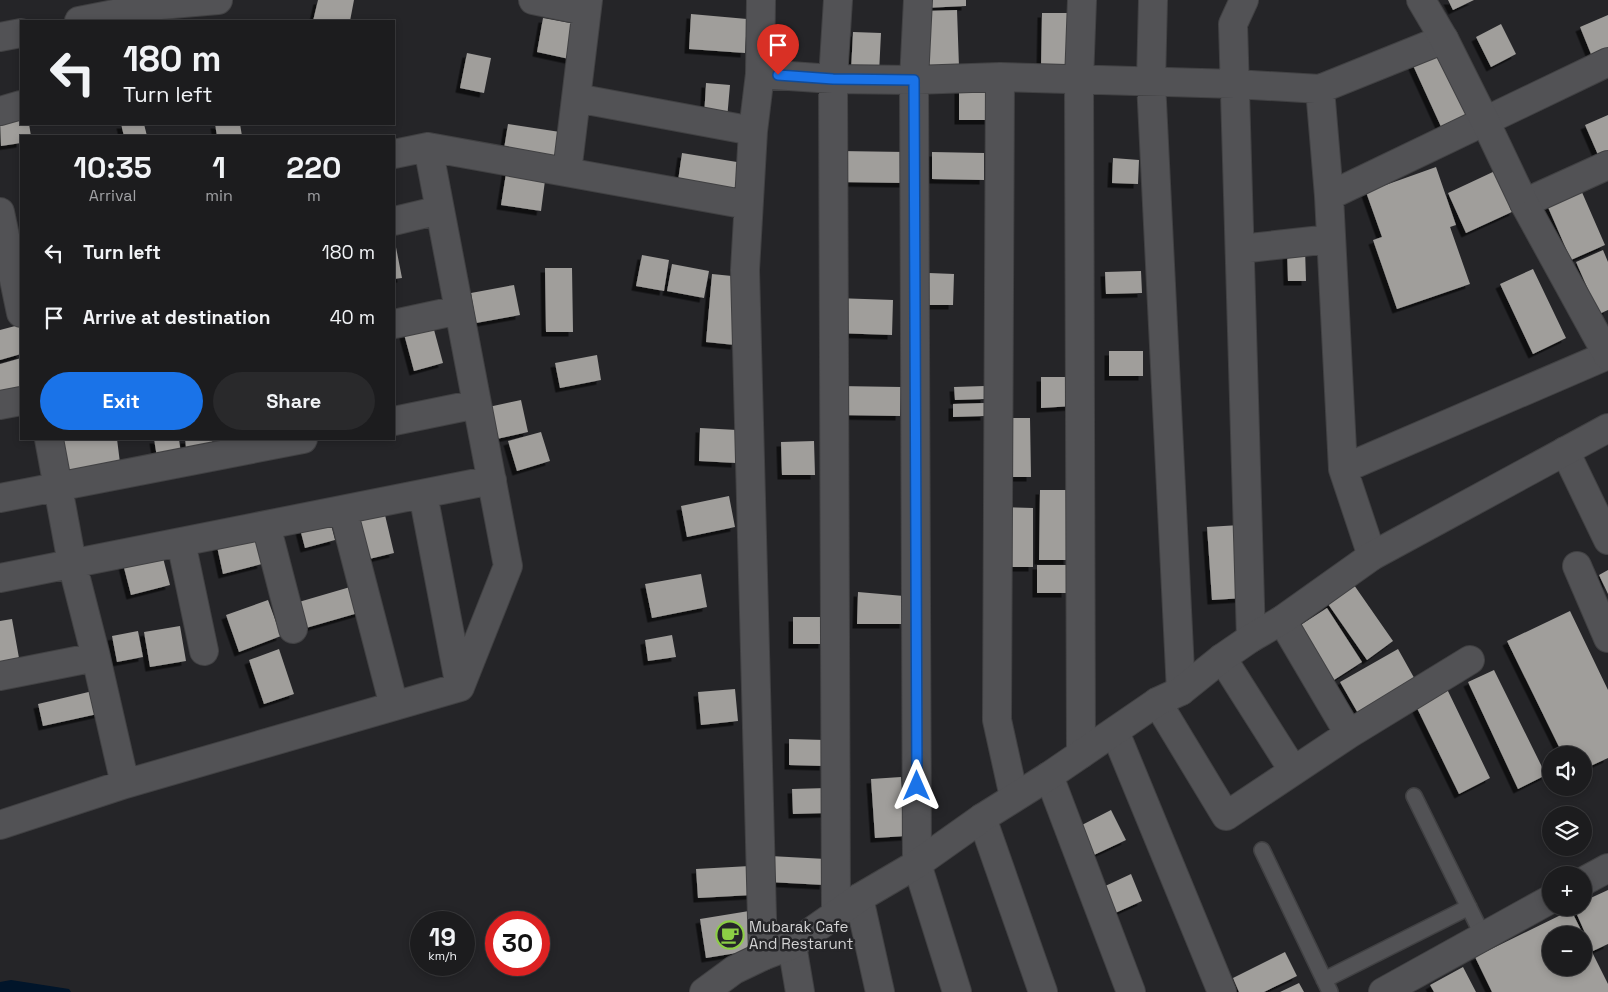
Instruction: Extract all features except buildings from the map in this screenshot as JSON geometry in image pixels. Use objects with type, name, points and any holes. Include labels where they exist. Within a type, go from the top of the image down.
[{"type":"street","points":[[84,20],[160,5],[218,0]]},
{"type":"street","points":[[533,0],[587,6],[567,172]]},
{"type":"street","points":[[761,0],[760,74],[753,131],[745,270],[763,956]]},
{"type":"street","points":[[836,913],[833,79],[838,0]]},
{"type":"street","points":[[918,0],[914,80],[917,864],[957,992]]},
{"type":"street","points":[[1081,754],[1080,80],[1082,0]]},
{"type":"street","points":[[1153,0],[1151,82],[1169,697],[1226,816],[1349,734],[1470,660]]},
{"type":"street","points":[[1244,0],[1233,24],[1251,638]]},
{"type":"street","points":[[1342,469],[1608,355],[1524,203],[1444,39],[1421,0]]},
{"type":"street","points":[[0,37],[20,33]]},
{"type":"street","points":[[760,74],[833,79],[914,80],[1000,77],[1235,84],[1320,89],[1444,39]]},
{"type":"street","points":[[1329,196],[1608,62]]},
{"type":"street","points":[[1000,77],[997,720],[1014,797]]},
{"type":"street","points":[[1320,89],[1329,196],[1342,469],[1372,556]]},
{"type":"street","points":[[576,98],[753,131]]},
{"type":"street","points":[[0,110],[20,105]]},
{"type":"street","points":[[395,154],[428,147],[748,205]]},
{"type":"street","points":[[428,147],[508,566],[460,687]]},
{"type":"street","points":[[1524,203],[1608,165]]},
{"type":"street","points":[[395,221],[440,210]]},
{"type":"street","points":[[6,222],[16,309]]},
{"type":"street","points":[[1240,249],[1331,239]]},
{"type":"street","points":[[395,324],[459,310]]},
{"type":"street","points":[[0,405],[20,401]]},
{"type":"street","points":[[395,421],[477,404]]},
{"type":"street","points":[[704,992],[734,970],[792,945],[859,898],[917,864],[982,818],[1169,697],[1222,658],[1282,620],[1372,556],[1608,428]]},
{"type":"street","points":[[49,440],[72,563],[122,764],[125,784]]},
{"type":"street","points":[[0,498],[298,440]]},
{"type":"street","points":[[1565,451],[1608,540]]},
{"type":"street","points":[[0,578],[492,480]]},
{"type":"street","points":[[423,494],[460,687]]},
{"type":"street","points":[[343,510],[394,706]]},
{"type":"street","points":[[266,525],[294,629]]},
{"type":"street","points":[[181,542],[204,651]]},
{"type":"street","points":[[1577,566],[1608,638]]},
{"type":"street","points":[[1282,620],[1349,734]]},
{"type":"street","points":[[0,676],[96,657]]},
{"type":"street","points":[[1222,658],[1293,770]]},
{"type":"street","points":[[0,825],[125,784],[460,687]]},
{"type":"street","points":[[1115,732],[1222,992]]},
{"type":"street","points":[[1049,776],[1131,992]]},
{"type":"street","points":[[982,818],[1043,992]]},
{"type":"street","points":[[1592,877],[1608,868]]},
{"type":"street","points":[[859,898],[880,992]]},
{"type":"street","points":[[1383,992],[1542,904]]},
{"type":"street","points":[[792,945],[800,992]]},
{"type":"lane","points":[[1414,796],[1483,936]]},
{"type":"lane","points":[[1262,850],[1327,986],[1469,908]]},
{"type":"water","points":[[11,980],[69,989],[71,992],[0,992],[0,982]]},
{"type":"place","name":"Mubarak Cafe And Restarunt","points":[[730,935]]},
{"type":"route","points":[[778,75],[833,79],[914,80],[917,786]]}]
